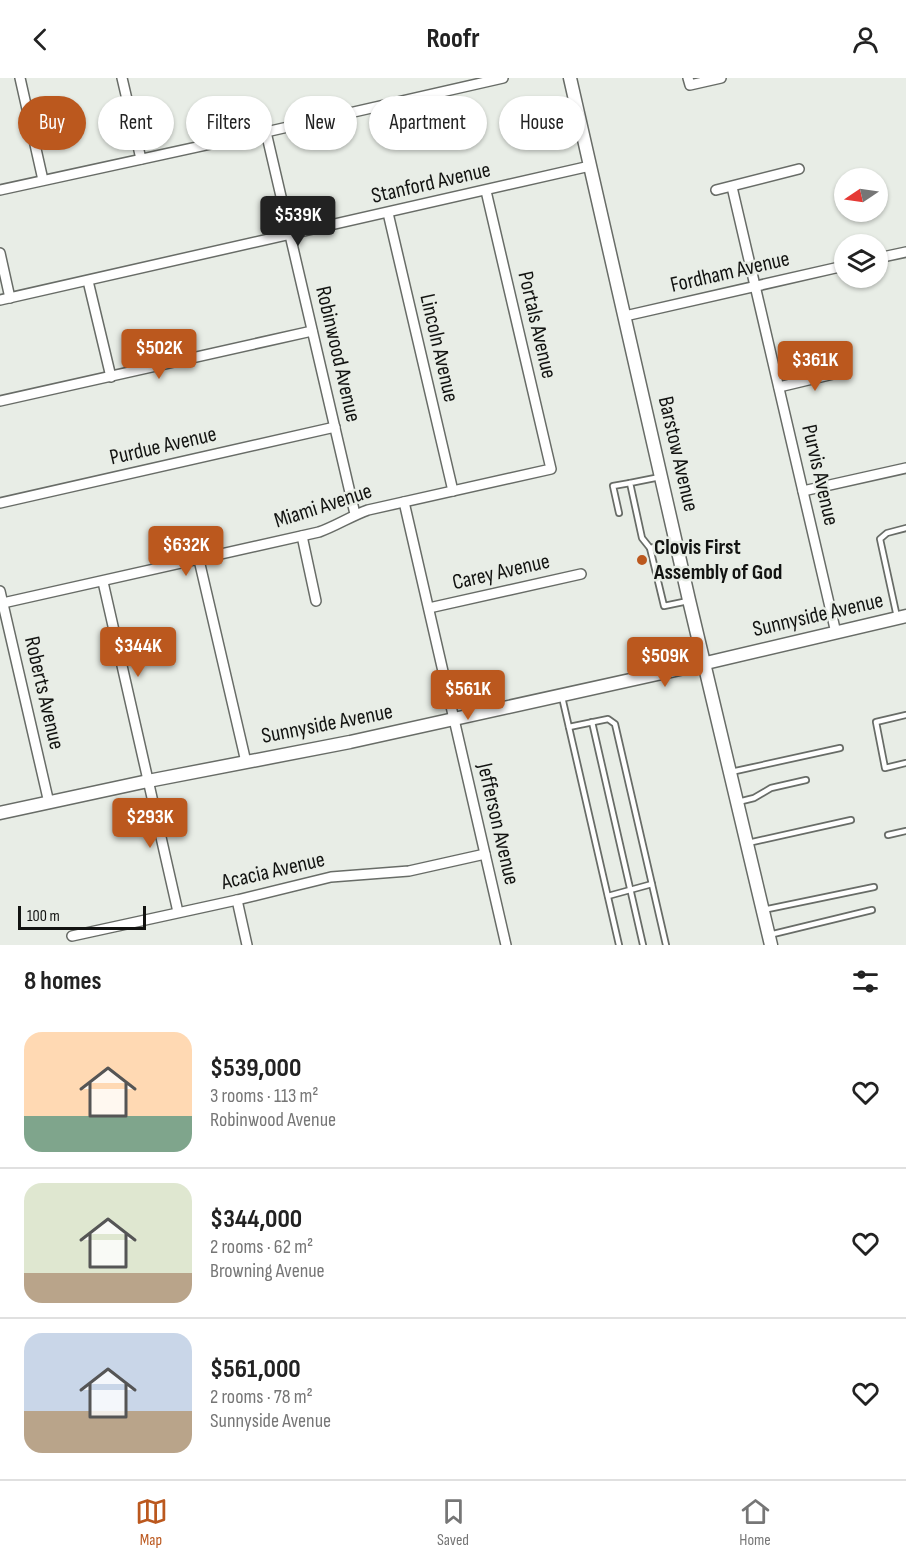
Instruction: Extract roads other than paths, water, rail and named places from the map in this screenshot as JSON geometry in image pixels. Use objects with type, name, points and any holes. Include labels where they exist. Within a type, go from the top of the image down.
[{"type":"main road","name":"Barstow Avenue","points":[[570,78],[689,600],[770,940]]},
{"type":"main road","name":"Sunnyside Avenue","points":[[0,813],[148,781],[340,744],[902,617]]},
{"type":"street","points":[[20,78],[43,180]]},
{"type":"street","points":[[123,78],[141,159]]},
{"type":"street","points":[[272,130],[456,83],[503,78]]},
{"type":"street","points":[[689,82],[721,78]]},
{"type":"street","points":[[0,190],[186,149]]},
{"type":"street","name":"Robinwood Avenue","points":[[270,150],[355,514]]},
{"type":"street","name":"Stanford Avenue","points":[[0,300],[590,166]]},
{"type":"street","points":[[716,190],[799,170]]},
{"type":"street","name":"Purvis Avenue","points":[[732,187],[836,633]]},
{"type":"street","name":"Portals Avenue","points":[[486,191],[550,469]]},
{"type":"street","name":"Lincoln Avenue","points":[[388,213],[453,491]]},
{"type":"street","points":[[888,256],[906,252]]},
{"type":"street","points":[[0,253],[10,298]]},
{"type":"street","name":"Fordham Avenue","points":[[625,316],[834,268]]},
{"type":"street","points":[[88,281],[111,377]]},
{"type":"street","points":[[0,401],[312,332]]},
{"type":"street","points":[[779,387],[846,371]]},
{"type":"street","name":"Purdue Avenue","points":[[0,503],[335,427]]},
{"type":"street","points":[[803,491],[906,468]]},
{"type":"street","name":"Miami Avenue","points":[[3,603],[319,532],[355,514],[550,469]]},
{"type":"street","name":"Jefferson Avenue","points":[[404,502],[506,945]]},
{"type":"street","points":[[302,536],[316,601]]},
{"type":"street","points":[[199,560],[246,762]]},
{"type":"street","name":"Carey Avenue","points":[[429,609],[581,574]]},
{"type":"street","points":[[102,582],[178,912]]},
{"type":"street","name":"Roberts Avenue","points":[[0,591],[49,803]]},
{"type":"street","name":"Acacia Avenue","points":[[72,936],[332,877],[409,871],[485,854]]},
{"type":"street","points":[[237,900],[246,945]]},
{"type":"lane","points":[[619,513],[613,486],[662,476]]},
{"type":"lane","points":[[630,483],[642,538],[650,548],[664,606],[689,600]]},
{"type":"lane","points":[[902,617],[880,539],[886,533],[906,528]]},
{"type":"lane","points":[[650,548],[676,543]]},
{"type":"lane","points":[[562,694],[619,945]]},
{"type":"lane","points":[[906,715],[876,722],[885,768],[906,763]]},
{"type":"lane","points":[[569,727],[608,719],[615,724],[666,945]]},
{"type":"lane","points":[[592,722],[643,945]]},
{"type":"lane","points":[[731,772],[840,748]]},
{"type":"lane","points":[[738,802],[754,798],[771,788],[806,780]]},
{"type":"lane","points":[[747,843],[851,820]]},
{"type":"lane","points":[[888,835],[906,831]]},
{"type":"lane","points":[[608,896],[652,884]]},
{"type":"lane","points":[[763,910],[874,887]]},
{"type":"lane","points":[[770,940],[872,910]]},
{"type":"place","name":"Clovis First Assembly of God","points":[[642,560]]}]
